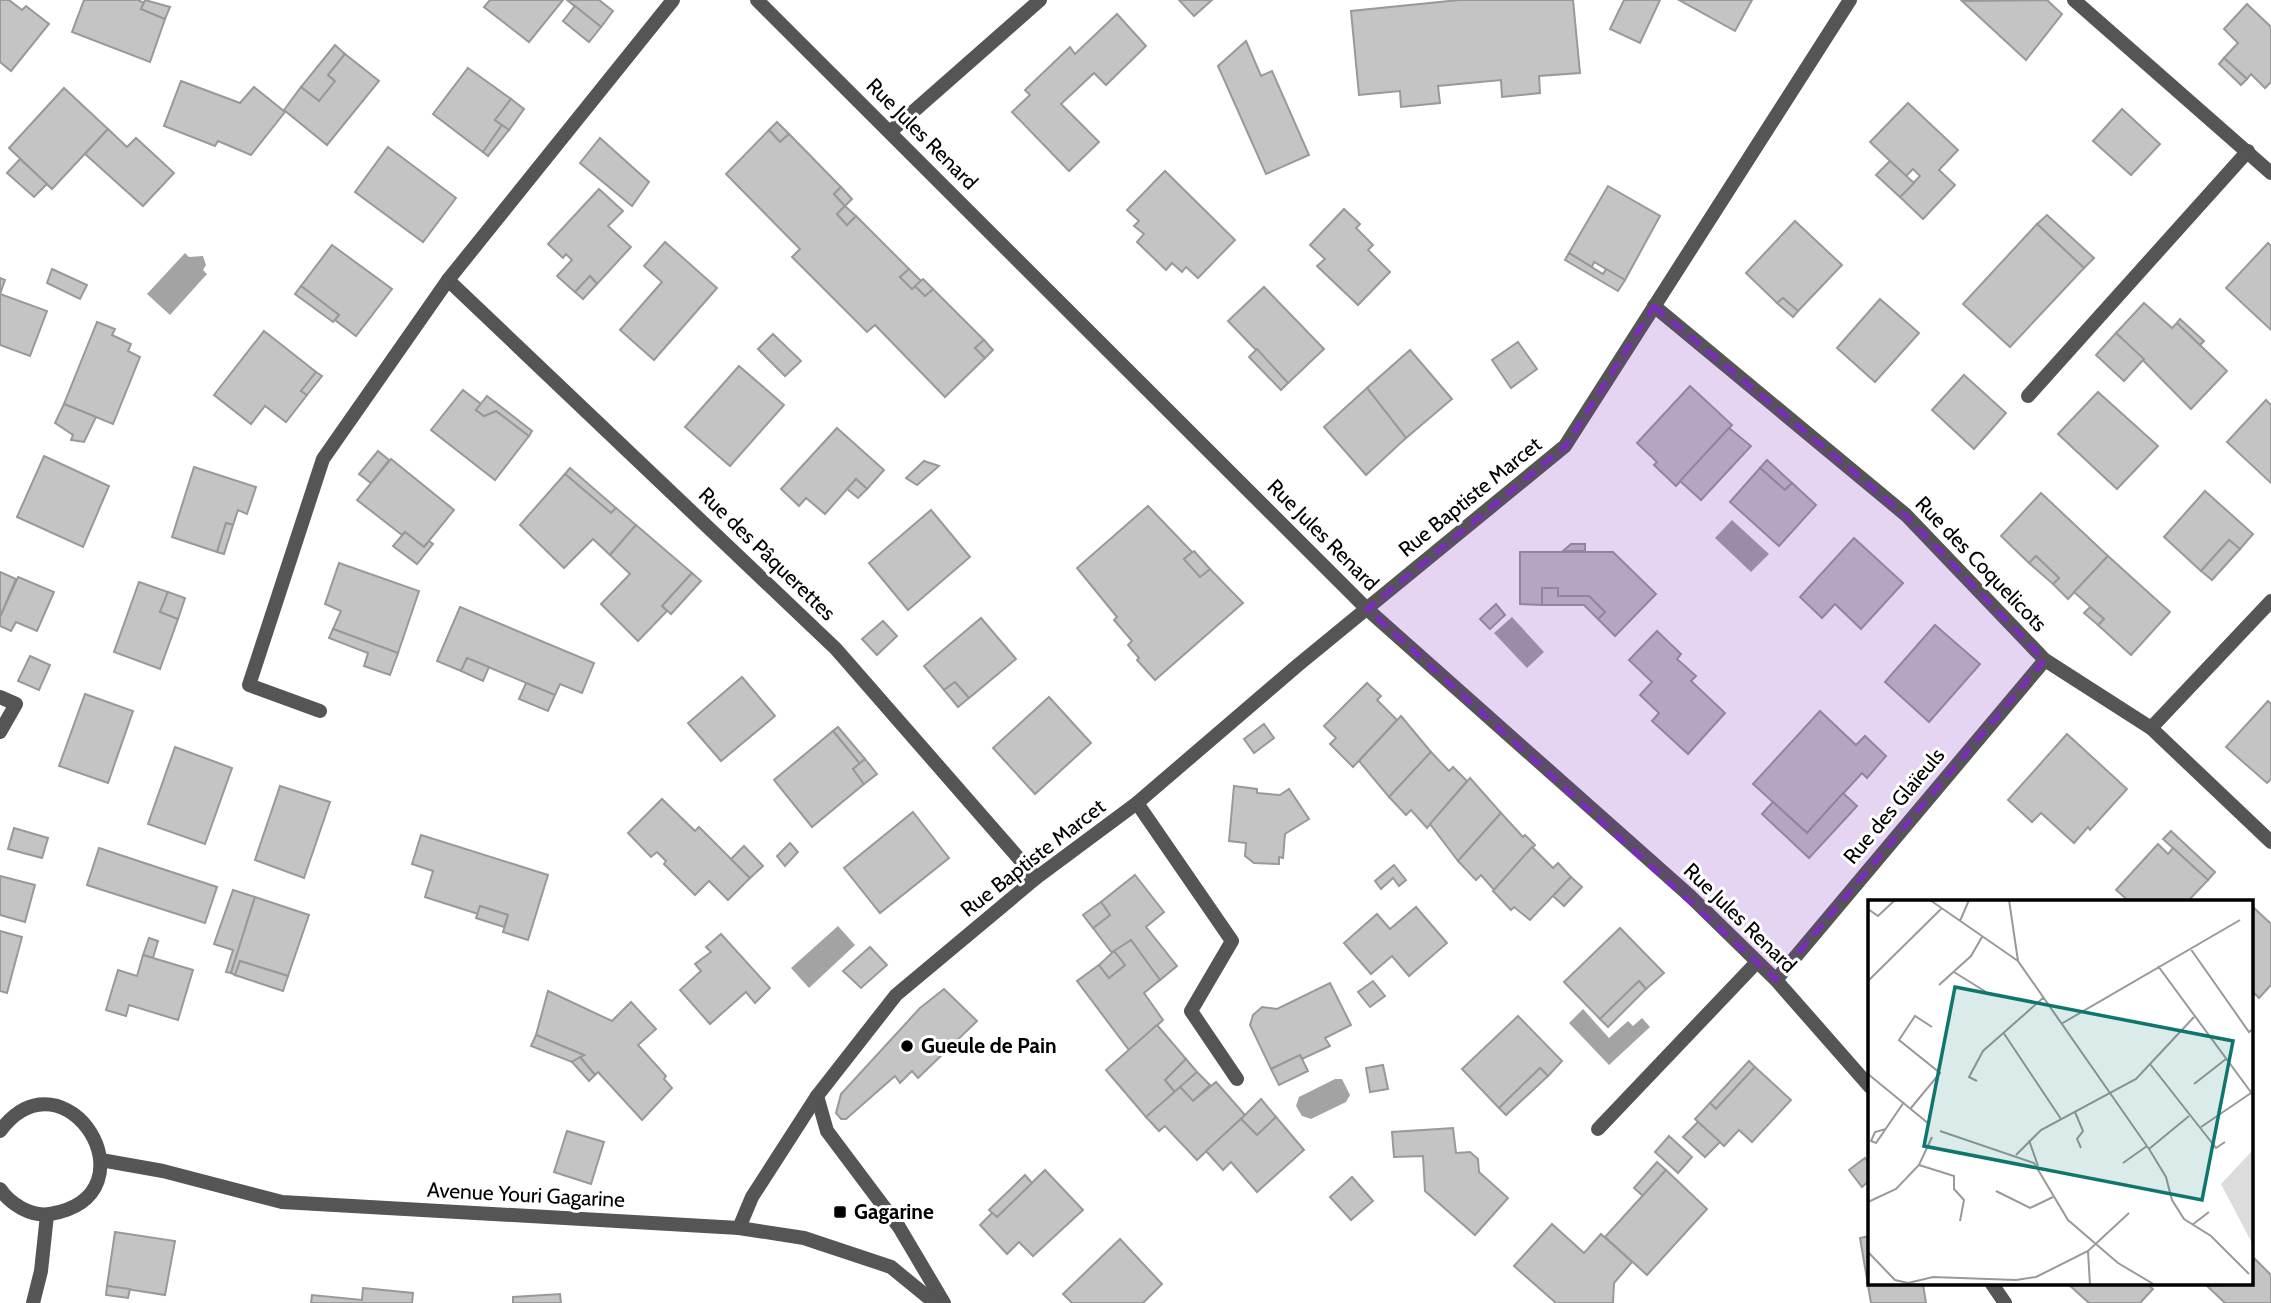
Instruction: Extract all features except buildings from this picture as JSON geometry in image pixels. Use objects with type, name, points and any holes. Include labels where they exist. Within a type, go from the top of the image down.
[{"type":"street","points":[[320,711],[249,685],[323,459],[448,280],[673,0]]},
{"type":"street","name":"Rue Jules Renard","points":[[757,0],[1367,609],[1689,896],[1776,980],[1868,1085]]},
{"type":"street","points":[[891,132],[1040,0]]},
{"type":"street","name":"Rue Baptiste Marcet","points":[[739,1228],[752,1198],[817,1096],[897,995],[1036,878],[1137,803],[1565,446],[1850,0]]},
{"type":"street","points":[[2074,0],[2271,173]]},
{"type":"street","points":[[2028,396],[2248,151]]},
{"type":"street","name":"Rue des Pâquerettes","points":[[448,280],[836,649],[1036,878]]},
{"type":"street","name":"Rue des Coquelicots","points":[[1654,306],[1906,515],[2045,660],[2151,728],[2271,842]]},
{"type":"street","points":[[2151,728],[2271,601]]},
{"type":"street","name":"Rue des Glaïeuls","points":[[1776,980],[2045,660]]},
{"type":"street","points":[[0,697],[16,704],[0,732]]},
{"type":"street","points":[[1137,803],[1232,941],[1191,1011],[1237,1079]]},
{"type":"street","points":[[1598,1129],[1757,962]]},
{"type":"street","points":[[817,1096],[827,1131],[899,1227],[944,1303]]},
{"type":"street","points":[[0,1188],[6,1197],[27,1212],[47,1215],[72,1208],[87,1197],[94,1187],[101,1160],[90,1127],[69,1111],[38,1105],[3,1121]]},
{"type":"street","name":"Avenue Youri Gagarine","points":[[101,1160],[163,1171],[282,1202],[739,1228],[804,1238],[891,1267],[934,1303]]},
{"type":"street","points":[[33,1303],[41,1271],[47,1215]]},
{"type":"street","points":[[1994,1286],[2005,1303]]},
{"type":"highlighted area","points":[[1654,306],[1906,515],[2045,660],[1776,980],[1367,609],[1565,446]]},
{"type":"shaded area","points":[[185,253],[189,257],[203,256],[206,265],[203,270],[207,274],[170,315],[147,294]]},
{"type":"shaded area","points":[[1732,520],[1769,554],[1751,572],[1715,538]]},
{"type":"shaded area","points":[[1512,617],[1544,652],[1527,668],[1494,633]]},
{"type":"shaded area","points":[[838,926],[855,945],[809,988],[791,968]]},
{"type":"shaded area","points":[[1583,1009],[1609,1038],[1628,1021],[1633,1026],[1642,1018],[1650,1027],[1609,1065],[1569,1023]]},
{"type":"shaded area","points":[[1335,1079],[1342,1079],[1350,1095],[1346,1102],[1311,1119],[1302,1116],[1296,1106],[1299,1097]]},
{"type":"place","name":"Gueule de Pain","points":[[907,1046]]},
{"type":"place","name":"Gagarine","points":[[840,1212]]}]
